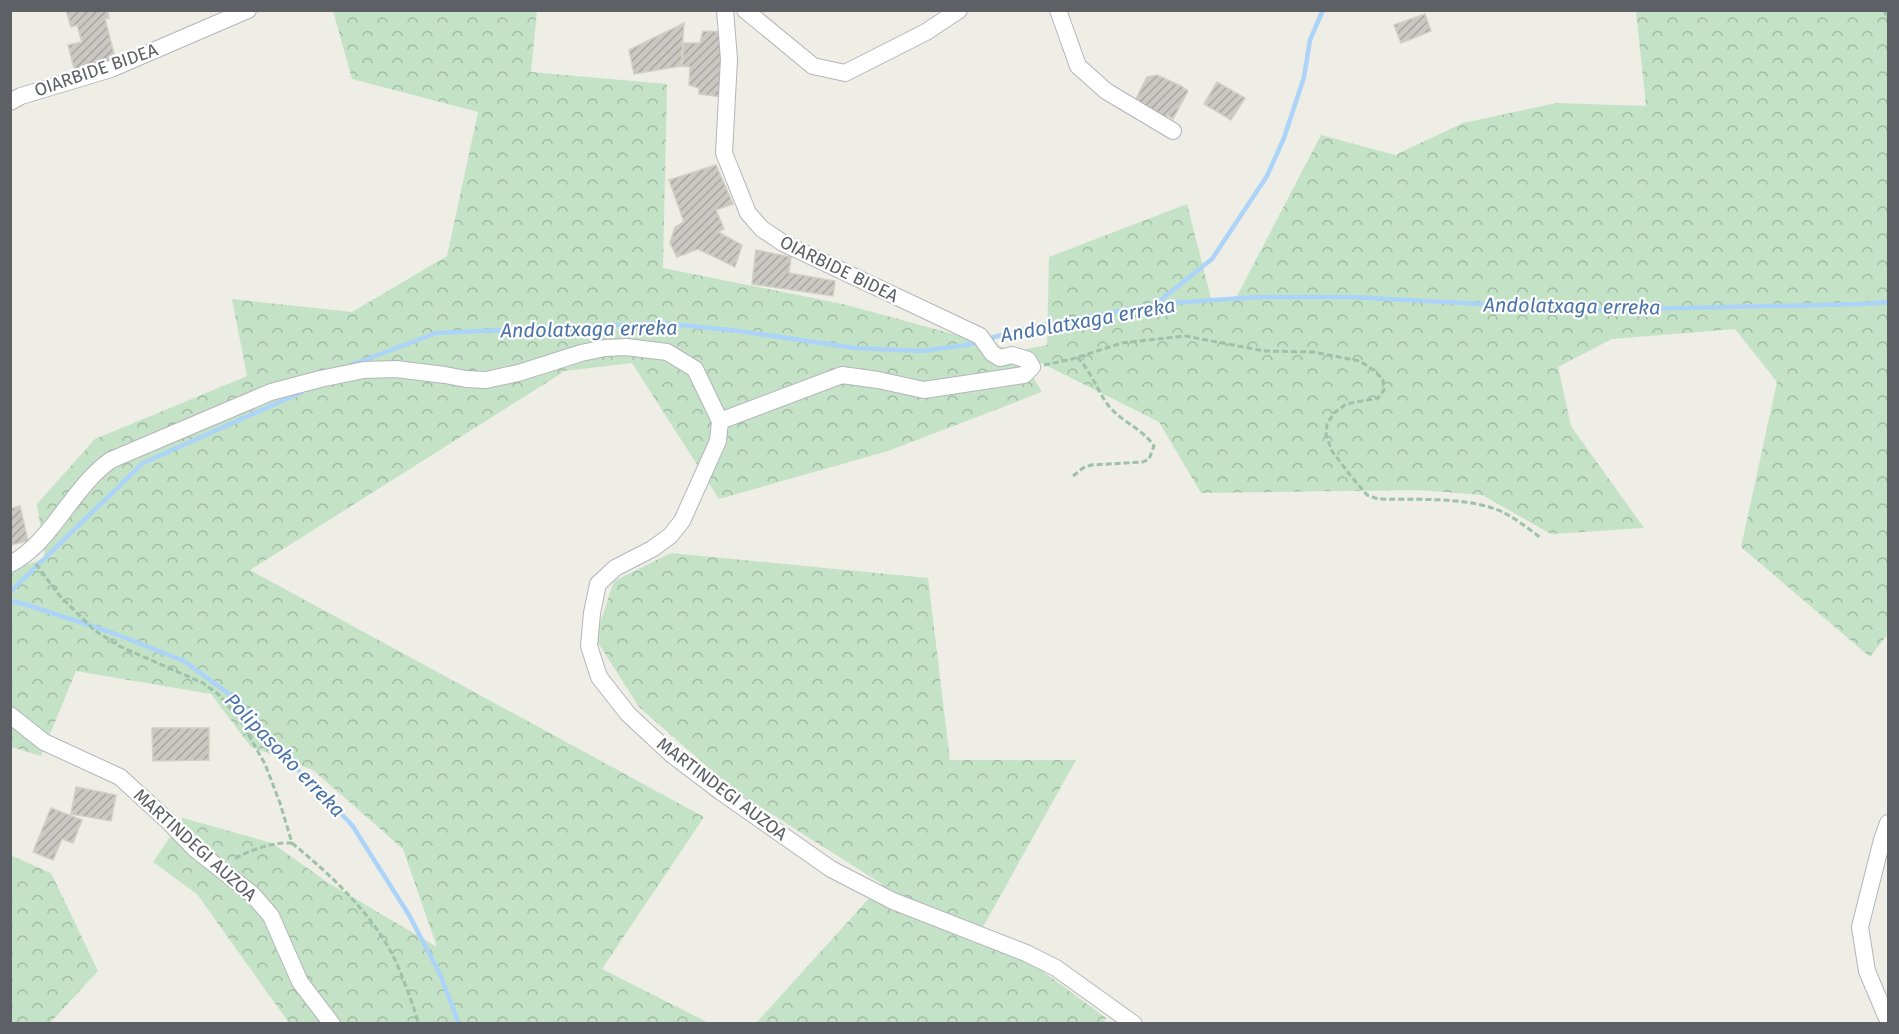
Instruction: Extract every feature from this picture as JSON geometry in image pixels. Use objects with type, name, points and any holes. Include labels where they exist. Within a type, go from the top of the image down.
[{"type":"street","name":"OIARBIDE BIDEA","points":[[10,102],[21,96],[111,69],[249,10]]},
{"type":"street","name":"OIARBIDE BIDEA","points":[[725,10],[729,59],[724,153],[748,213],[762,229],[783,243],[985,342],[992,353],[1000,358],[1012,355],[1028,360],[1032,367]]},
{"type":"street","points":[[745,10],[813,66],[845,73],[926,32],[959,10]]},
{"type":"street","points":[[1058,10],[1078,66],[1106,91],[1173,131]]},
{"type":"street","points":[[10,564],[29,553],[98,469],[124,453],[272,392],[364,370],[396,369],[486,380],[518,374],[581,353],[605,348],[626,347],[667,352],[695,369],[720,421],[842,375],[924,390],[1024,375],[1032,367]]},
{"type":"street","name":"MARTINDEGI AUZOA","points":[[720,421],[718,441],[682,521],[661,543],[615,568],[598,584],[589,646],[600,677],[628,714],[671,754],[831,869],[893,901],[1026,953],[1056,968],[1134,1023]]},
{"type":"street","name":"MARTINDEGI AUZOA","points":[[10,715],[44,742],[120,777],[195,849],[252,894],[271,916],[300,982],[332,1023]]},
{"type":"street","points":[[1888,823],[1860,927],[1868,971],[1888,1019]]},
{"type":"path","points":[[1884,10],[1888,20]]},
{"type":"path","points":[[1032,367],[1077,357],[1122,343],[1185,336],[1265,351],[1313,352],[1359,362],[1375,371],[1383,380],[1384,390],[1378,398],[1346,404],[1334,413],[1327,424],[1326,435],[1332,451],[1367,495],[1378,499],[1467,502],[1491,507],[1514,519],[1541,538]]},
{"type":"path","points":[[1073,476],[1091,465],[1143,462],[1149,459],[1154,446],[1148,436],[1109,407],[1084,364],[1077,357]]},
{"type":"path","points":[[29,553],[59,595],[94,630],[119,646],[203,683],[219,695],[239,718],[266,764],[292,843],[336,881],[380,935],[395,961],[419,1023]]},
{"type":"path","points":[[218,867],[263,846],[292,843]]},
{"type":"green space","points":[[333,11],[537,11],[531,72],[667,84],[663,268],[843,304],[1016,351],[1047,345],[1049,257],[1187,204],[1212,302],[1237,296],[1321,135],[1395,155],[1463,123],[1556,103],[1646,106],[1636,11],[1888,11],[1888,634],[1870,657],[1741,547],[1777,382],[1735,329],[1612,339],[1558,367],[1571,426],[1644,528],[1551,534],[1482,495],[1417,490],[1201,493],[1159,422],[1017,351],[1042,392],[888,451],[719,499],[632,363],[565,371],[250,570],[704,817],[602,969],[709,1023],[289,1023],[197,894],[153,862],[183,818],[272,843],[327,882],[437,947],[403,849],[313,770],[251,747],[211,694],[76,671],[41,756],[11,747],[11,571],[45,558],[37,504],[95,439],[247,376],[232,299],[352,312],[447,256],[478,112],[352,79]]},
{"type":"green space","points":[[671,553],[928,578],[950,760],[1076,760],[983,927],[1106,1018],[1104,1023],[756,1023],[882,884],[735,791],[639,707],[595,638],[614,581]]},
{"type":"green space","points":[[10,855],[51,873],[98,971],[50,1023],[11,1023]]},
{"type":"building","points":[[66,10],[107,10],[109,18],[105,19],[116,61],[75,72],[68,45],[82,42],[77,25],[71,27]]},
{"type":"building","points":[[1425,14],[1431,31],[1401,43],[1394,25]]},
{"type":"building","points":[[684,23],[681,66],[634,74],[629,50]]},
{"type":"building","points":[[703,31],[723,32],[722,97],[699,94],[699,88],[689,85],[690,67],[682,66],[684,43],[700,43]]},
{"type":"building","points":[[1157,75],[1188,91],[1173,119],[1142,107],[1144,104],[1136,99],[1147,77]]},
{"type":"building","points":[[1217,82],[1245,98],[1231,120],[1204,104]]},
{"type":"building","points":[[716,165],[733,204],[716,210],[724,229],[718,232],[742,245],[735,267],[698,249],[677,257],[670,243],[675,227],[684,222],[669,180]]},
{"type":"building","points":[[756,250],[791,257],[789,273],[835,281],[833,296],[752,284]]},
{"type":"building","points":[[20,506],[28,541],[10,545],[10,509]]},
{"type":"building","points":[[152,728],[209,728],[209,760],[153,761]]},
{"type":"building","points":[[76,787],[116,795],[111,821],[71,814]]},
{"type":"building","points":[[51,808],[82,820],[73,843],[62,839],[53,860],[33,852]]},
{"type":"waterway","points":[[1157,303],[1212,259],[1267,176],[1284,138],[1304,77],[1310,40],[1323,10]]},
{"type":"waterway","name":"Andolatxaga erreka","points":[[987,339],[1031,327],[1156,304],[1259,297],[1350,297],[1596,310],[1888,302]]},
{"type":"waterway","name":"Andolatxaga erreka","points":[[351,365],[436,333],[662,323],[739,331],[855,348],[922,351],[979,342]]},
{"type":"waterway","name":"Andolatxaga erreka","points":[[10,592],[143,463],[302,392]]},
{"type":"waterway","name":"Polipasoko erreka","points":[[10,601],[113,633],[184,661],[240,702],[297,769],[352,825],[409,915],[440,974],[459,1024]]}]
